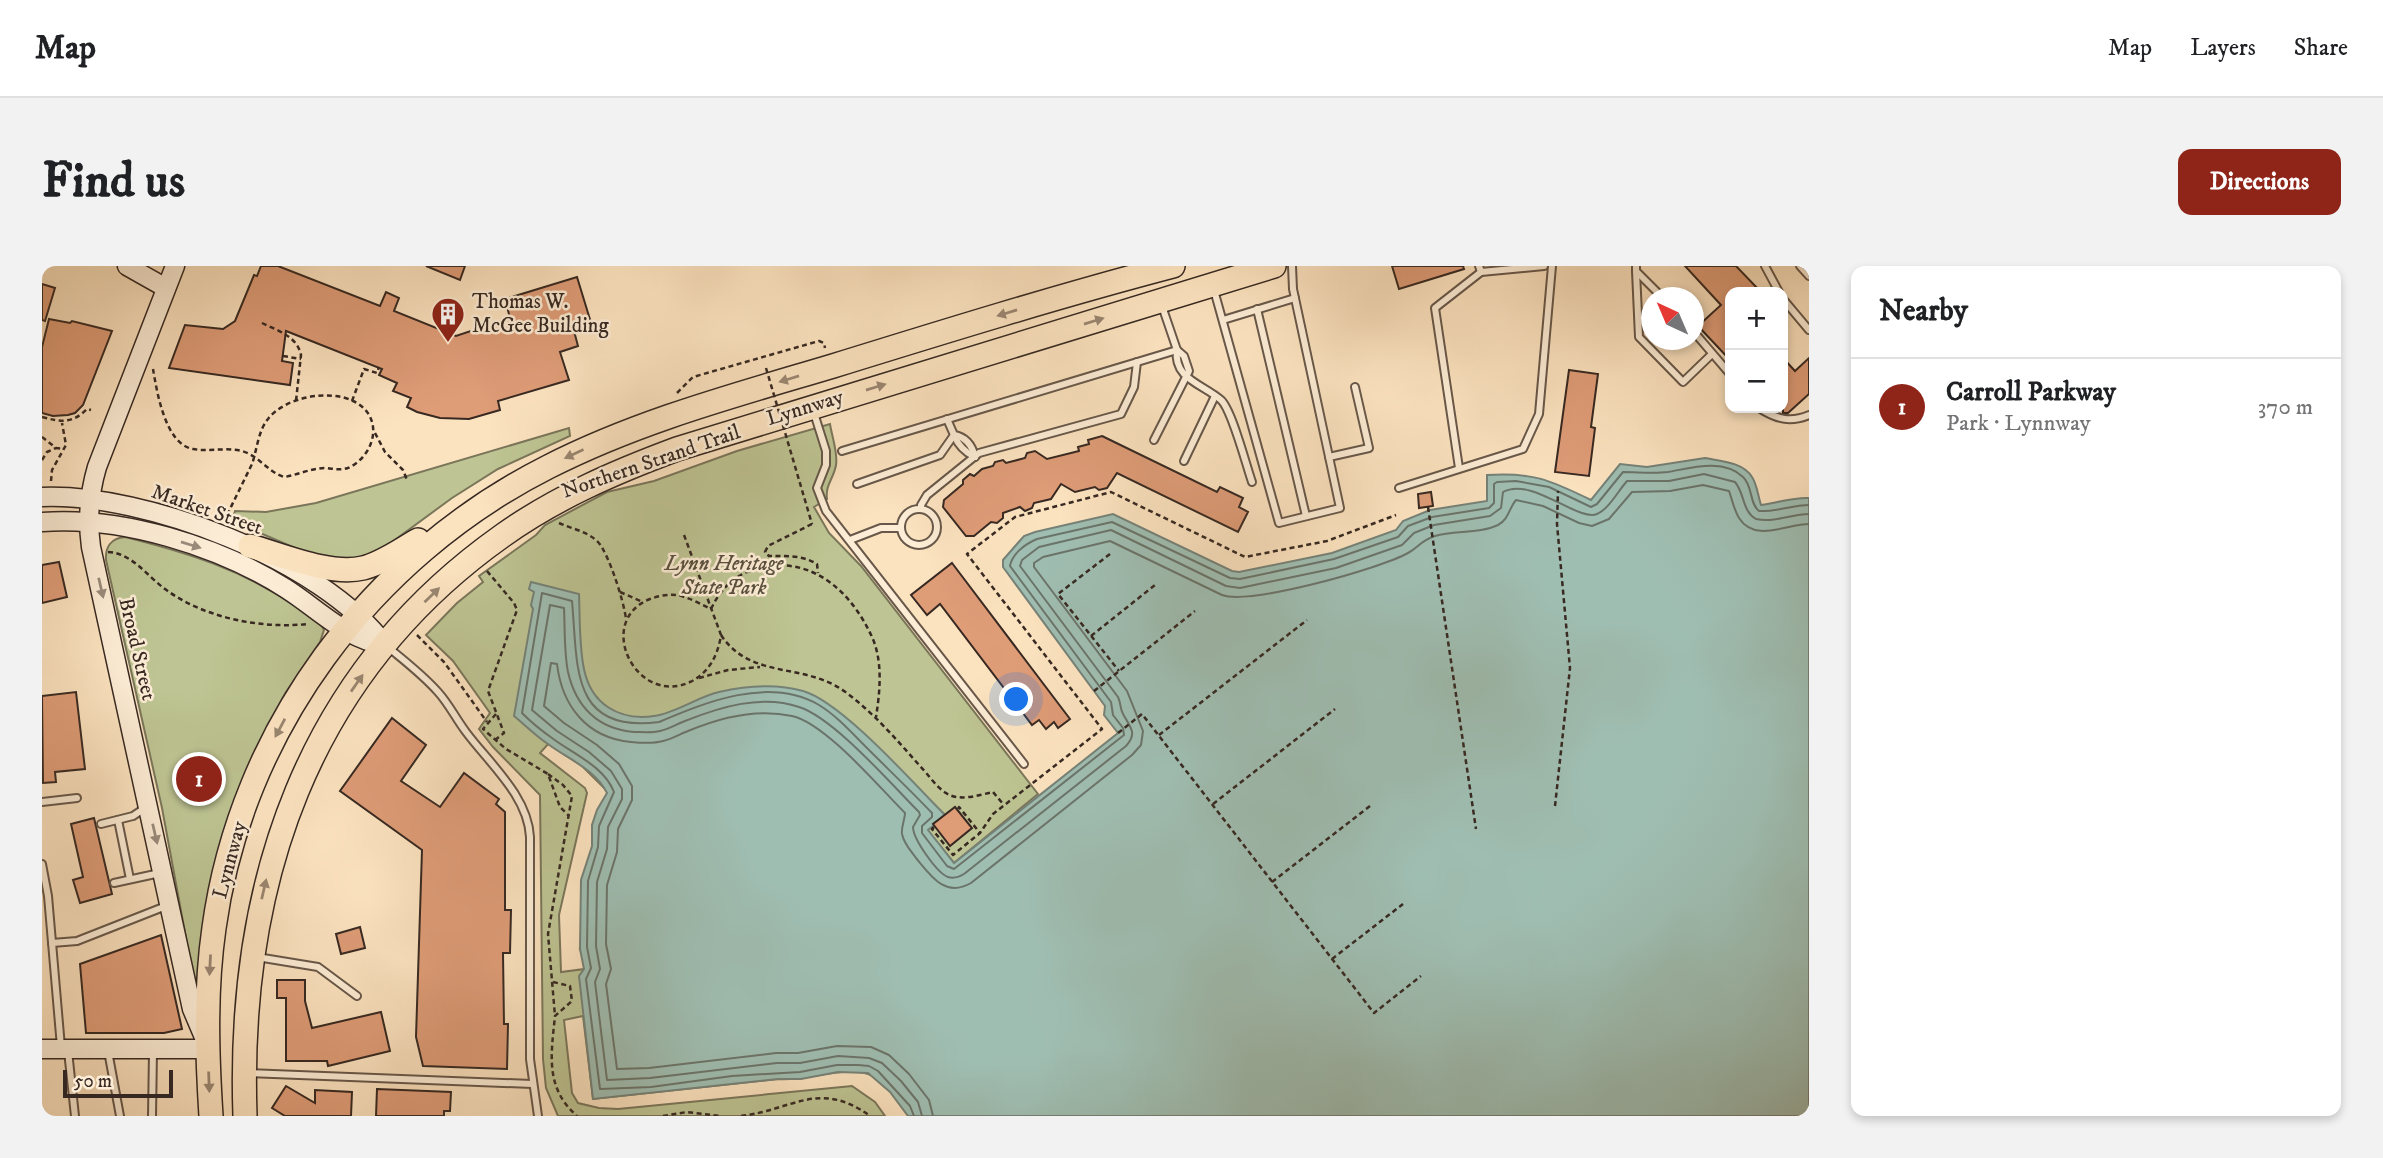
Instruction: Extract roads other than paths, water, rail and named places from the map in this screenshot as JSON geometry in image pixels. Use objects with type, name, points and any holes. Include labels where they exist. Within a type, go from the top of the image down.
[{"type":"highway","name":"Lynnway","points":[[211,1116],[210,968],[224,873],[239,823],[282,722],[347,615],[447,530],[494,498],[568,457],[658,420],[1126,273],[1173,266]]},
{"type":"highway","name":"Lynnway","points":[[247,1115],[244,1073],[252,956],[269,870],[280,831],[299,783],[333,719],[385,645],[460,569],[503,535],[561,500],[616,473],[664,454],[814,414],[1161,300],[1274,266]]},
{"type":"highway","points":[[250,546],[335,569],[361,569],[379,562],[494,498]]},
{"type":"main road","points":[[127,266],[166,289]]},
{"type":"main road","name":"Broad Street","points":[[175,266],[97,467],[89,499],[88,521],[91,547],[192,1009],[209,1049]]},
{"type":"main road","points":[[42,497],[89,499]]},
{"type":"main road","name":"Market Street","points":[[89,499],[200,527],[250,546],[288,566],[347,615]]},
{"type":"main road","points":[[42,522],[88,521]]},
{"type":"main road","name":"Market Street","points":[[88,521],[196,546],[236,562],[267,577],[320,620],[347,615]]},
{"type":"main road","points":[[347,615],[385,645]]},
{"type":"main road","points":[[42,1049],[209,1049]]},
{"type":"lane","points":[[1213,285],[1279,523],[1340,508],[1295,298],[1292,266]]},
{"type":"lane","points":[[1459,468],[1435,309],[1480,269],[1544,266]]},
{"type":"lane","points":[[1399,488],[1523,449],[1539,414],[1552,266]]},
{"type":"lane","points":[[1800,266],[1809,276]]},
{"type":"lane","points":[[1767,267],[1777,287]]},
{"type":"lane","points":[[1636,269],[1653,287]]},
{"type":"lane","points":[[1636,269],[1639,337],[1683,382],[1712,354]]},
{"type":"lane","points":[[1223,320],[1295,298]]},
{"type":"lane","points":[[1154,440],[1189,371],[1184,356],[1177,350],[1161,300]]},
{"type":"lane","points":[[1788,305],[1809,330]]},
{"type":"lane","points":[[1257,309],[1306,516]]},
{"type":"lane","points":[[1704,345],[1725,368]]},
{"type":"lane","points":[[842,451],[1177,350]]},
{"type":"lane","points":[[921,509],[928,495],[979,453],[1121,414],[1134,387],[1138,362]]},
{"type":"lane","points":[[1186,376],[1223,402],[1252,482]]},
{"type":"lane","points":[[1329,457],[1369,448],[1354,387]]},
{"type":"lane","points":[[1184,461],[1215,396]]},
{"type":"lane","points":[[1768,413],[1781,420],[1798,420],[1809,415]]},
{"type":"lane","points":[[814,414],[826,451],[826,465],[819,481],[818,495],[826,510],[1024,764]]},
{"type":"lane","points":[[947,419],[954,435]]},
{"type":"lane","points":[[954,435],[967,442],[975,457]]},
{"type":"lane","points":[[857,484],[940,455],[954,435]]},
{"type":"lane","points":[[921,509],[932,515],[936,533],[923,545],[911,543],[902,534],[901,528],[909,512],[921,509]]},
{"type":"lane","points":[[850,540],[881,528],[901,528]]},
{"type":"lane","points":[[385,645],[438,691],[525,812],[530,837],[530,1051],[538,1116]]},
{"type":"lane","points":[[42,802],[77,798]]},
{"type":"lane","points":[[101,824],[133,816],[148,804]]},
{"type":"lane","points":[[118,820],[130,879]]},
{"type":"lane","points":[[42,864],[64,1049],[75,1116]]},
{"type":"lane","points":[[114,883],[164,873]]},
{"type":"lane","points":[[52,943],[77,941],[170,904]]},
{"type":"lane","points":[[252,956],[318,967],[357,996]]},
{"type":"lane","points":[[108,1049],[120,1116]]},
{"type":"lane","points":[[152,1116],[153,1049]]},
{"type":"lane","points":[[244,1073],[532,1084]]},
{"type":"water","points":[[1705,458],[1731,463],[1748,472],[1755,483],[1761,505],[1809,498],[1809,1116],[908,1116],[890,1092],[868,1073],[838,1072],[801,1079],[778,1079],[593,1099],[579,976],[584,969],[580,949],[581,880],[592,846],[592,825],[607,793],[589,771],[544,741],[514,716],[533,609],[531,605],[534,592],[529,589],[531,582],[579,594],[584,669],[593,692],[608,708],[618,713],[654,716],[711,694],[750,687],[792,688],[819,698],[857,727],[946,816],[928,830],[954,863],[1118,733],[1104,715],[1105,706],[1003,567],[1003,560],[1024,536],[1113,514],[1239,572],[1332,553],[1396,530],[1403,521],[1430,510],[1487,501],[1487,475],[1529,476],[1564,487],[1591,500],[1620,464],[1647,467]]},
{"type":"place","name":"Thomas W. McGee Building","points":[[448,344]]},
{"type":"place","name":"Carroll Parkway","points":[[199,779]]},
{"type":"park label","name":"Lynn Heritage State Park","points":[[724,576]]}]
